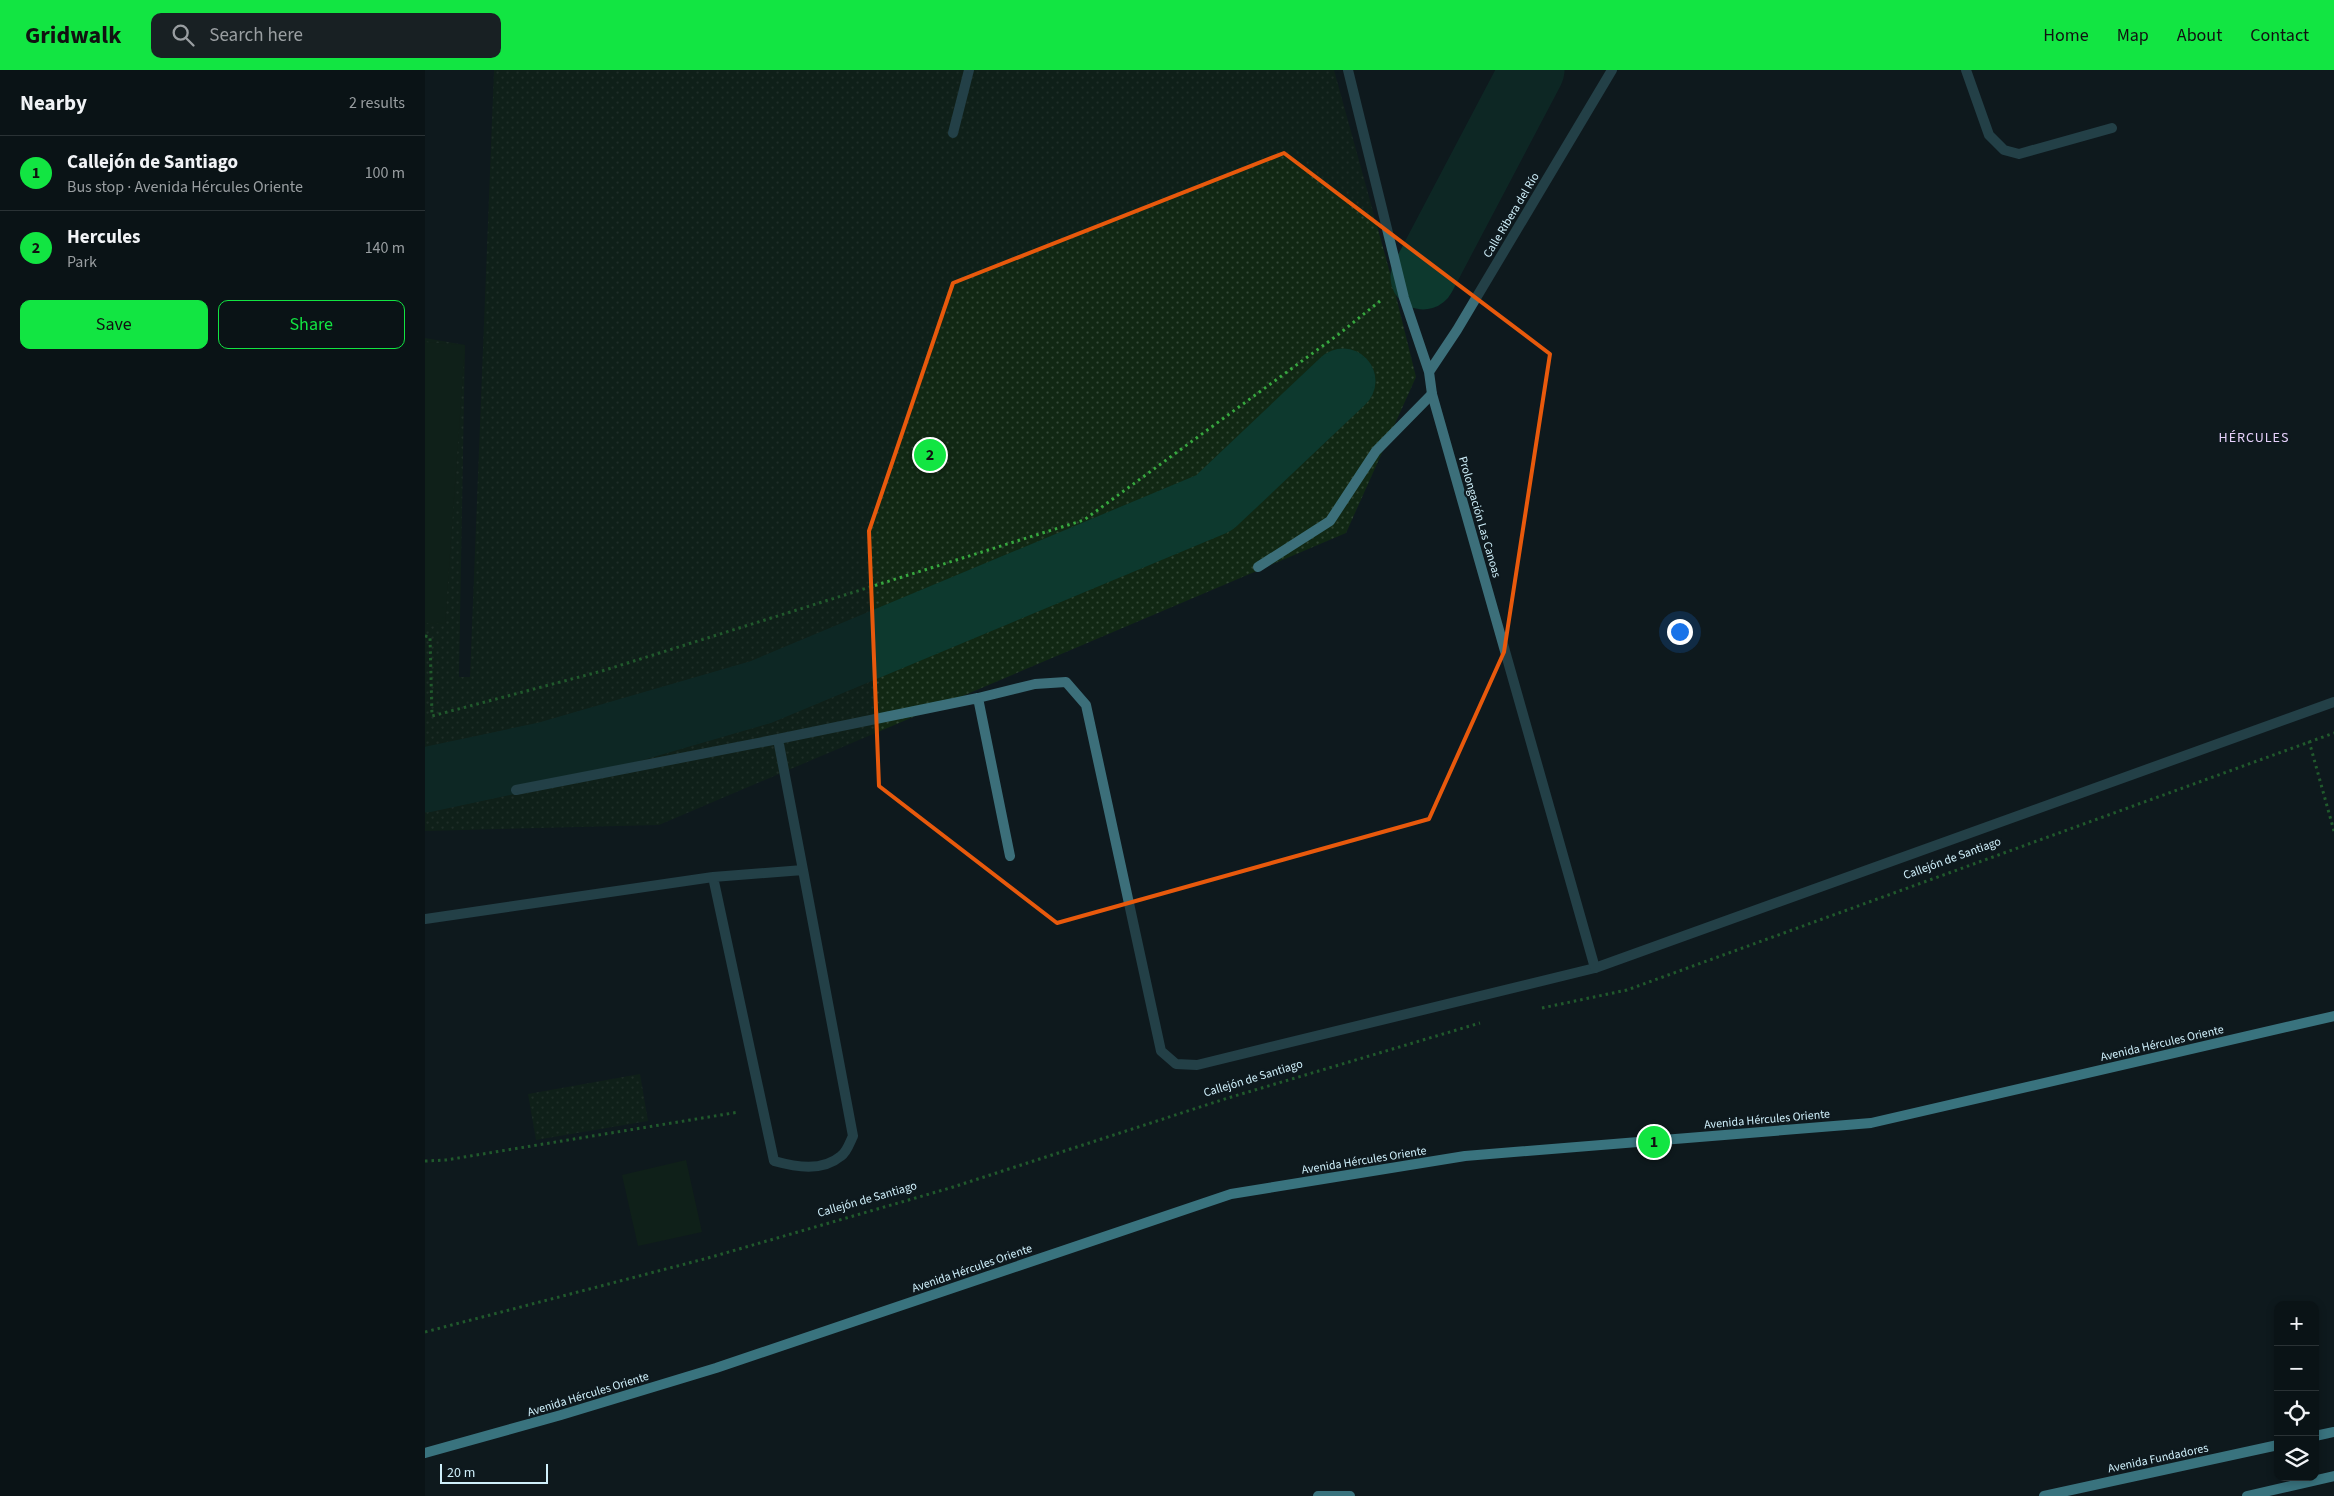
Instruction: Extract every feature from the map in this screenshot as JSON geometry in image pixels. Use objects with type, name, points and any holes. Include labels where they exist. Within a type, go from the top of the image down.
[{"type":"street","points":[[953,133],[969,70]]},
{"type":"street","name":"Prolongación Las Canoas","points":[[1348,70],[1401,284],[1429,372],[1432,394],[1595,968]]},
{"type":"street","name":"Calle Ribera del Río","points":[[1429,372],[1457,330],[1612,70]]},
{"type":"street","points":[[1966,70],[1989,135],[2004,150],[2019,154],[2112,128]]},
{"type":"street","points":[[1258,566],[1330,521],[1376,451],[1432,394]]},
{"type":"street","name":"Callejón de Santiago","points":[[978,698],[1035,684],[1066,682],[1086,705],[1161,1051],[1175,1064],[1197,1065],[1595,968],[2334,702]]},
{"type":"street","points":[[516,790],[778,740],[978,698],[1010,856]]},
{"type":"street","points":[[713,876],[774,1161],[795,1167],[823,1166],[843,1156],[853,1136],[778,740]]},
{"type":"street","points":[[425,919],[713,876],[803,870]]},
{"type":"street","name":"Avenida Hércules Oriente","points":[[425,1453],[441,1450],[716,1368],[1231,1194],[1465,1156],[1871,1123],[2334,1016]]},
{"type":"street","points":[[2319,1435],[2334,1432]]},
{"type":"street","name":"Avenida Fundadores","points":[[2044,1496],[2274,1446]]},
{"type":"street","points":[[2247,1496],[2334,1476]]},
{"type":"street","points":[[1318,1496],[1350,1496]]},
{"type":"path","points":[[425,636],[430,637],[431,716],[602,671],[1084,520],[1339,334],[1401,284]]},
{"type":"path","name":"Callejón de Santiago","points":[[1540,1009],[1627,990],[2334,733]]},
{"type":"path","points":[[2309,741],[2334,831]]},
{"type":"path","name":"Callejón de Santiago","points":[[425,1332],[708,1258],[950,1188],[1228,1098],[1482,1022]]},
{"type":"path","points":[[425,1160],[446,1160],[764,1108]]},
{"type":"highlighted area","points":[[1284,153],[1550,354],[1504,652],[1429,819],[1057,923],[879,786],[869,531],[953,283]]},
{"type":"green space","points":[[494,70],[1334,70],[1392,280],[1416,377],[1346,533],[659,825],[425,831],[425,338],[465,345],[459,677],[470,677]]},
{"type":"green space","points":[[425,342],[465,345],[445,624],[425,623]]},
{"type":"green space","points":[[640,1074],[648,1121],[536,1140],[528,1094]]},
{"type":"green space","points":[[686,1160],[702,1232],[638,1246],[622,1175]]},
{"type":"waterway","points":[[1423,277],[1532,70]]},
{"type":"waterway","points":[[425,780],[547,754],[761,692],[1214,503],[1343,381]]},
{"type":"place","name":"Hercules","points":[[930,455]]},
{"type":"place","name":"Callejón de Santiago","points":[[1654,1142]]},
{"type":"district","name":"HÉRCULES","points":[[2254,437]]}]
